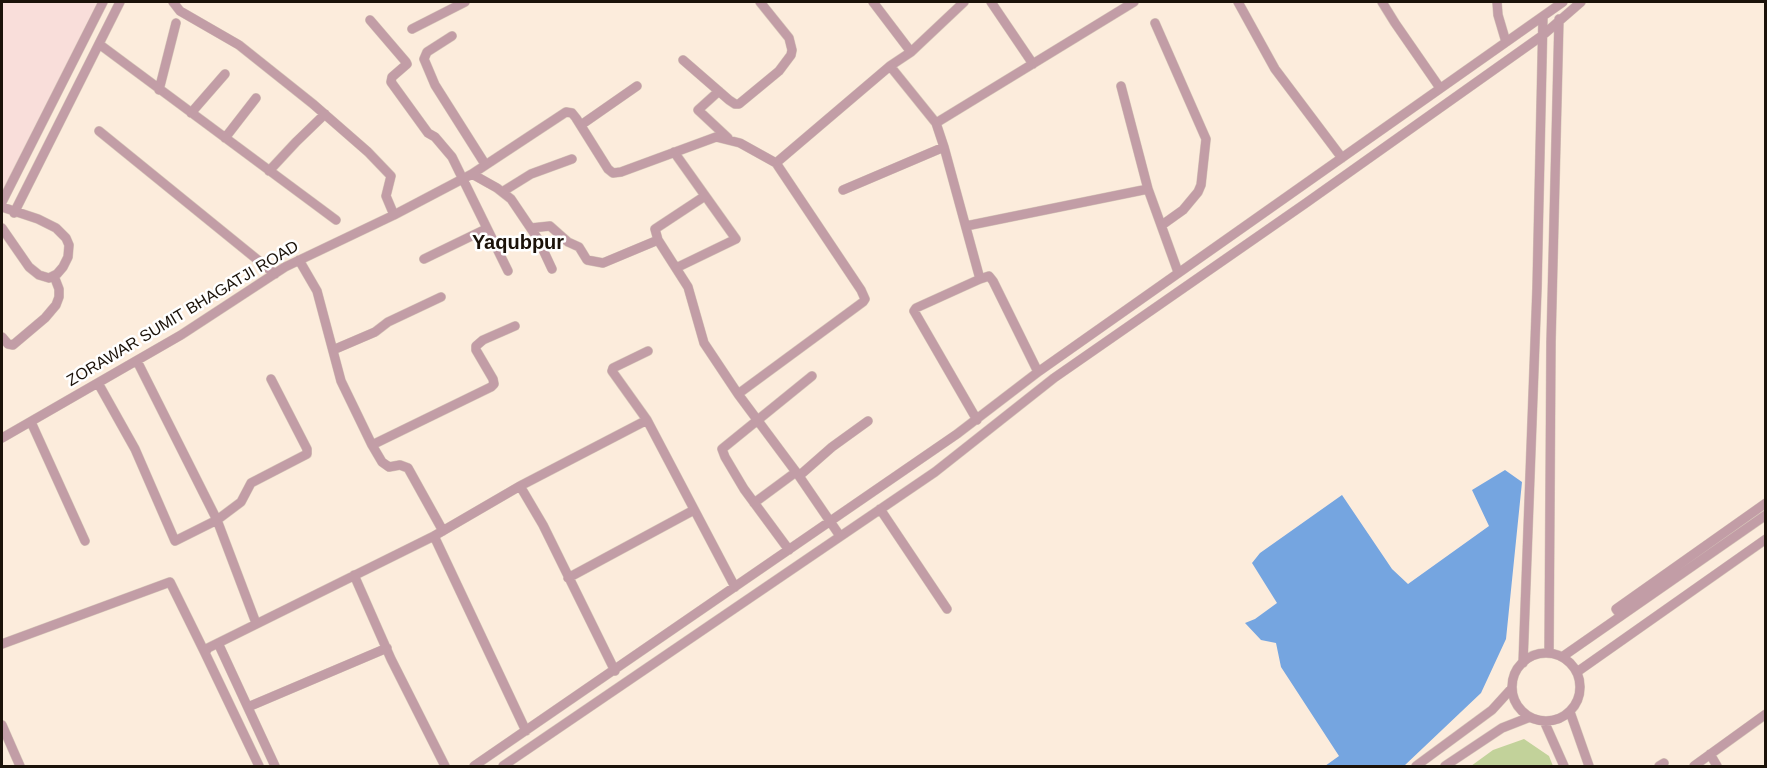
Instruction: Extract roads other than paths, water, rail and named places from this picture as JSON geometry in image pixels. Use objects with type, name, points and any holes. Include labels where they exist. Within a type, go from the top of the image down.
[{"type":"street","points":[[2,202],[103,2]]},
{"type":"street","points":[[14,213],[120,2]]},
{"type":"street","points":[[173,2],[189,18],[239,45],[368,152],[391,176],[386,196],[394,215]]},
{"type":"street","points":[[412,29],[465,2]]},
{"type":"street","points":[[683,60],[735,104],[739,104],[779,71],[791,55],[789,38],[760,2]]},
{"type":"street","points":[[873,2],[911,52]]},
{"type":"street","points":[[776,163],[890,66],[911,52],[964,2]]},
{"type":"street","points":[[991,2],[1033,64]]},
{"type":"street","points":[[936,123],[1134,2]]},
{"type":"street","points":[[1238,2],[1275,69],[1342,158]]},
{"type":"street","points":[[1382,2],[1440,88]]},
{"type":"street","points":[[1497,2],[1498,15],[1506,42]]},
{"type":"street","points":[[503,766],[670,655],[935,472],[1054,378],[1543,35],[1581,2]]},
{"type":"street","points":[[1549,653],[1551,342],[1561,3]]},
{"type":"street","points":[[474,766],[977,420],[1042,369],[1561,3]]},
{"type":"street","points":[[1523,663],[1537,288],[1543,16]]},
{"type":"street","points":[[370,20],[406,62],[392,77],[391,82],[428,133],[435,137],[468,176],[486,229],[508,271]]},
{"type":"street","points":[[159,90],[176,23]]},
{"type":"street","points":[[1155,23],[1206,139],[1201,185],[1198,192],[1183,210],[1162,225]]},
{"type":"street","points":[[452,36],[427,52],[424,59],[435,85],[485,164]]},
{"type":"street","points":[[99,44],[336,220]]},
{"type":"street","points":[[890,66],[936,123],[980,279]]},
{"type":"street","points":[[191,113],[225,74]]},
{"type":"street","points":[[637,86],[581,125],[609,169],[614,173],[621,172],[716,137],[740,143],[776,163],[865,299],[738,394]]},
{"type":"street","points":[[1121,86],[1148,189],[1178,272]]},
{"type":"street","points":[[719,91],[698,110],[729,140]]},
{"type":"street","points":[[225,138],[256,99]]},
{"type":"street","name":"ZORAWAR SUMIT BHAGATJI ROAD","points":[[2,438],[181,335],[275,274],[468,176],[566,112],[572,114],[581,125]]},
{"type":"street","points":[[269,171],[325,114]]},
{"type":"street","points":[[99,131],[275,274]]},
{"type":"street","points":[[843,190],[944,147]]},
{"type":"street","points":[[674,152],[736,239],[676,268]]},
{"type":"street","points":[[502,192],[531,174],[572,159]]},
{"type":"street","points":[[468,176],[502,192],[511,199],[531,228],[552,268]]},
{"type":"street","points":[[966,226],[1148,189]]},
{"type":"street","points":[[705,196],[655,230],[658,240],[688,287],[704,344],[840,536]]},
{"type":"street","points":[[2,207],[14,213],[38,219],[56,228],[66,238],[69,245],[68,257],[63,267],[49,278],[39,275],[29,267],[2,228]]},
{"type":"street","points":[[531,228],[550,226],[568,242],[579,247],[587,260],[603,263],[658,240]]},
{"type":"street","points":[[424,259],[486,229]]},
{"type":"street","points":[[299,261],[317,291],[341,381],[372,446],[382,462],[389,467],[400,465],[408,468],[526,732]]},
{"type":"street","points":[[2,336],[8,344],[13,345],[45,318],[56,305],[59,297],[59,289],[54,276]]},
{"type":"street","points":[[977,420],[914,311],[916,308],[989,276],[1042,369],[1054,378]]},
{"type":"street","points":[[333,350],[375,332],[388,322],[441,297]]},
{"type":"street","points":[[372,446],[491,387],[494,379],[476,350],[476,346],[483,340],[515,326]]},
{"type":"street","points":[[648,351],[612,370],[647,420],[735,588]]},
{"type":"street","points":[[137,361],[217,520],[256,623]]},
{"type":"street","points":[[789,550],[754,503],[722,449],[812,376]]},
{"type":"street","points":[[98,383],[135,449],[175,541],[217,520],[244,498],[251,483],[307,454],[307,449],[271,379]]},
{"type":"street","points":[[205,653],[208,648],[256,623],[438,534],[519,486],[647,420]]},
{"type":"street","points":[[754,503],[868,421]]},
{"type":"street","points":[[31,422],[85,541]]},
{"type":"street","points":[[519,486],[543,525],[615,671]]},
{"type":"street","points":[[1621,616],[1616,609],[1766,503]]},
{"type":"street","points":[[880,509],[947,609]]},
{"type":"street","points":[[568,578],[694,510]]},
{"type":"street","points":[[1562,657],[1766,515]]},
{"type":"street","points":[[1577,672],[1766,539]]},
{"type":"street","points":[[354,575],[445,766]]},
{"type":"street","points":[[2,644],[170,582],[259,766]]},
{"type":"street","points":[[218,643],[275,766]]},
{"type":"street","points":[[248,707],[387,648]]},
{"type":"street","points":[[1549,653],[1562,657],[1573,666],[1577,672],[1580,693],[1570,712],[1558,719],[1544,721],[1530,717],[1519,708],[1512,688],[1515,674],[1523,663],[1535,655],[1549,653]]},
{"type":"street","points":[[1416,766],[1492,710],[1512,688]]},
{"type":"street","points":[[1570,712],[1589,766]]},
{"type":"street","points":[[1694,766],[1766,714]]},
{"type":"street","points":[[1445,766],[1502,728],[1530,717]]},
{"type":"street","points":[[1544,721],[1564,766]]},
{"type":"street","points":[[2,725],[20,766]]},
{"type":"street","points":[[1710,754],[1717,766]]},
{"type":"water","points":[[1505,470],[1522,482],[1506,639],[1481,693],[1404,766],[1325,766],[1339,756],[1281,667],[1276,643],[1261,640],[1245,623],[1255,619],[1277,603],[1252,563],[1260,553],[1342,495],[1392,569],[1408,584],[1489,526],[1472,490]]},
{"type":"district","name":"Yaqubpur","points":[[518,243]]}]
